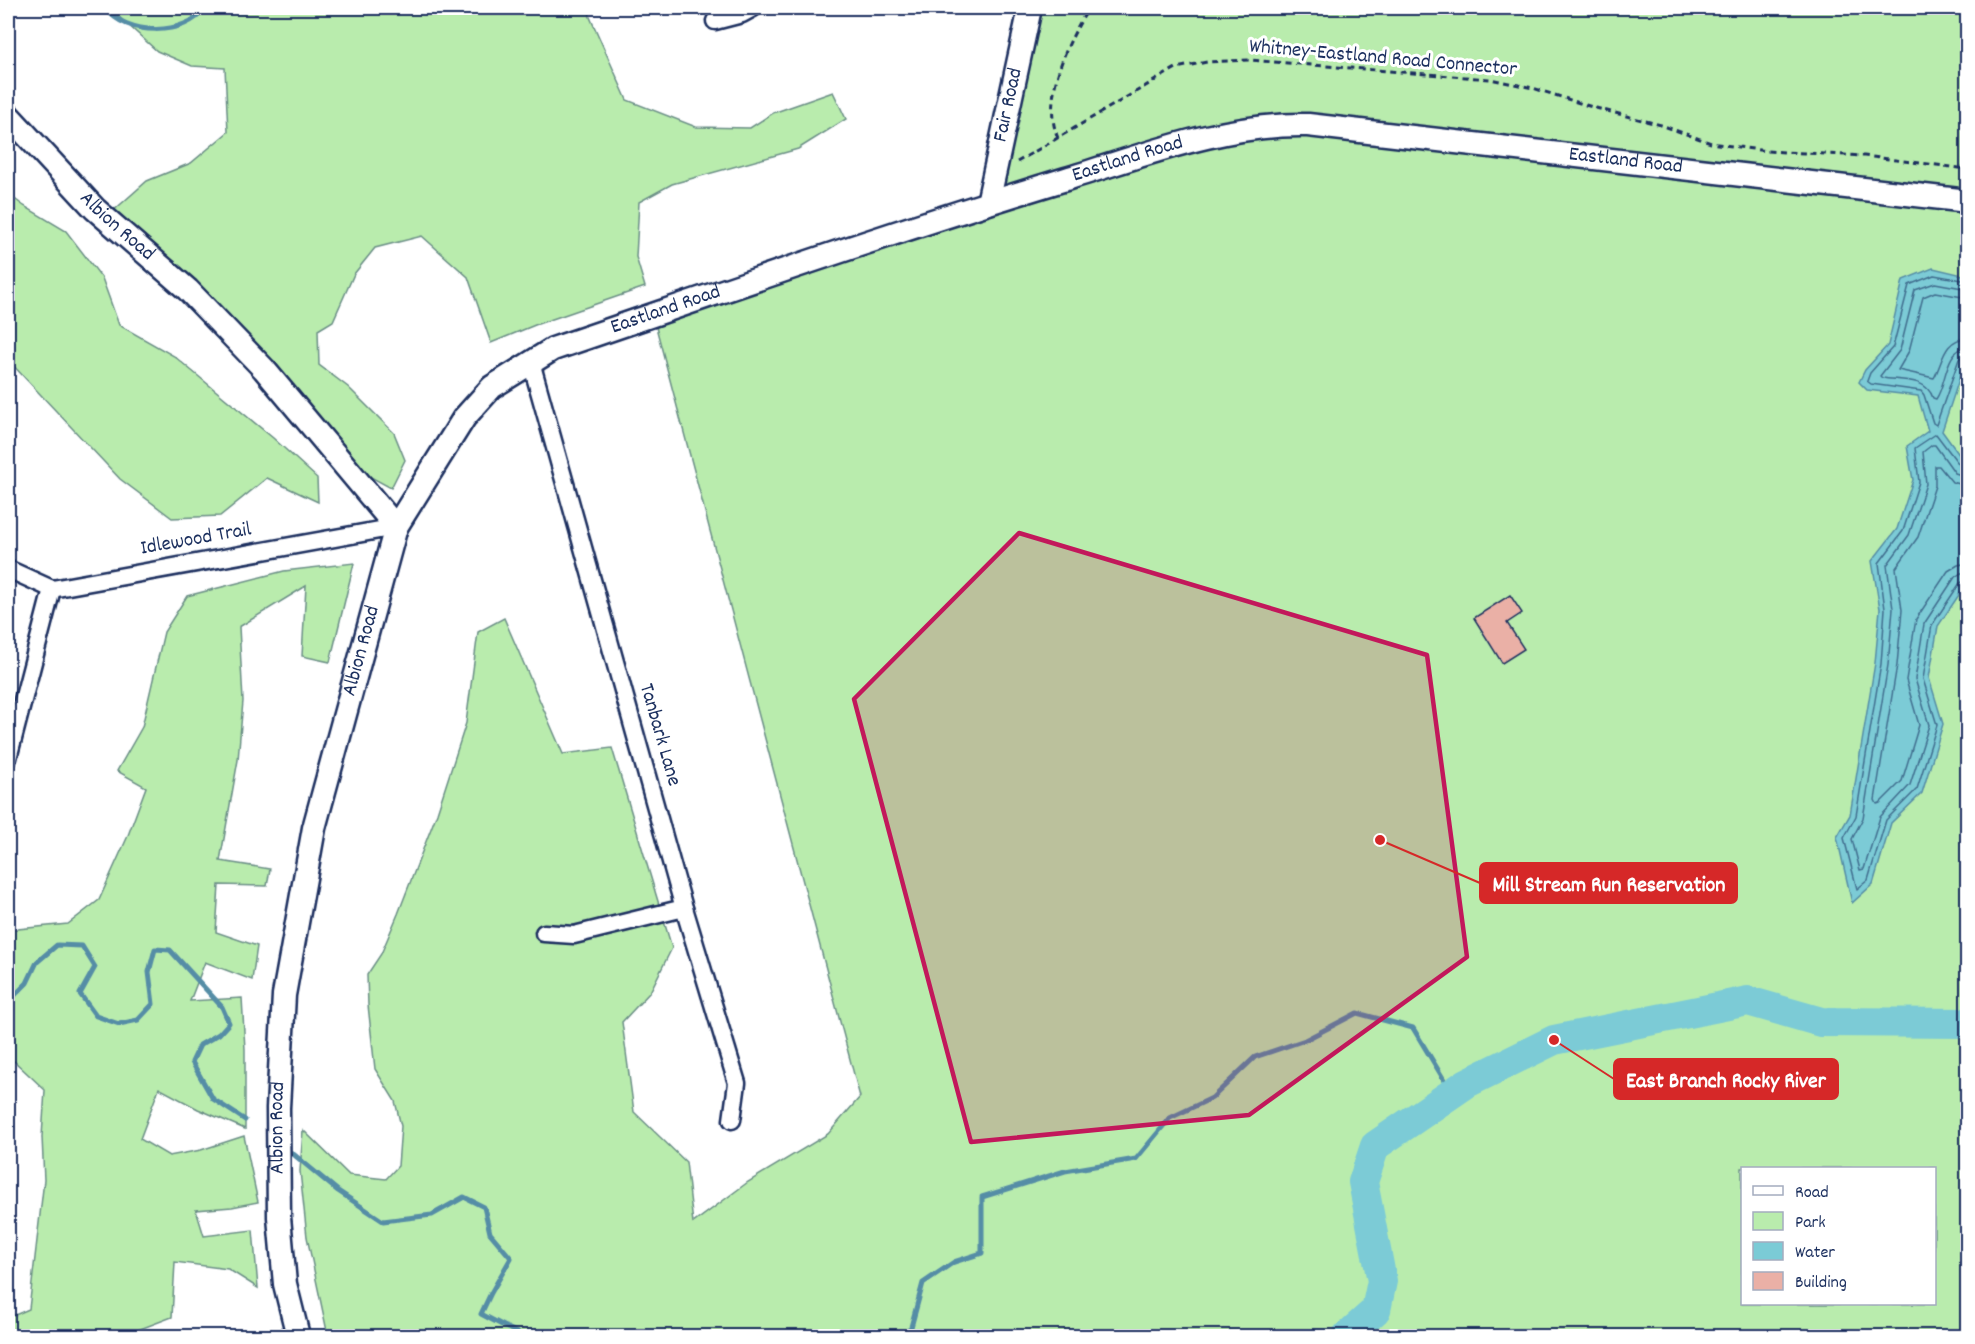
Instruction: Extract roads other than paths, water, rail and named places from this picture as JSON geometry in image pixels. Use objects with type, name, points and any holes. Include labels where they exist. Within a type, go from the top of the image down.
[{"type":"street","points":[[715,21],[742,14],[753,8]]},
{"type":"street","name":"Fair Road","points":[[988,202],[1030,8]]},
{"type":"street","name":"Albion Road","points":[[8,115],[95,209],[188,290],[264,369],[396,527],[314,828],[284,995],[278,1108],[279,1216],[285,1284],[298,1336]]},
{"type":"street","name":"Eastland Road","points":[[396,527],[464,418],[492,387],[553,349],[988,202],[1207,137],[1279,124],[1308,125],[1968,201]]},
{"type":"street","name":"Tanbark Lane","points":[[531,362],[684,908],[737,1083],[732,1120]]},
{"type":"street","name":"Idlewood Trail","points":[[52,589],[396,527]]},
{"type":"street","points":[[8,569],[52,589],[8,758]]},
{"type":"street","points":[[544,933],[573,935],[684,908]]},
{"type":"water","points":[[1933,268],[1967,276],[1967,355],[1942,431],[1968,467],[1967,583],[1938,626],[1929,678],[1943,724],[1922,793],[1891,823],[1873,884],[1852,903],[1837,837],[1850,815],[1875,663],[1880,609],[1872,561],[1897,529],[1913,480],[1907,446],[1928,431],[1918,396],[1867,390],[1859,382],[1865,370],[1888,345],[1903,280]]},
{"type":"waterway","points":[[106,8],[127,24],[156,29],[184,24],[205,8]]},
{"type":"waterway","points":[[8,1002],[27,983],[37,962],[57,945],[82,946],[95,967],[80,994],[96,1016],[119,1024],[138,1020],[153,1004],[149,972],[155,949],[170,950],[222,1007],[229,1023],[219,1034],[200,1045],[192,1062],[213,1099],[245,1120]]},
{"type":"waterway","points":[[1347,1336],[1376,1310],[1382,1281],[1363,1182],[1375,1146],[1467,1083],[1554,1040],[1748,1001],[1821,1022],[1968,1023]]},
{"type":"waterway","points":[[905,1336],[911,1327],[923,1283],[954,1262],[982,1253],[982,1197],[1065,1171],[1136,1159],[1170,1118],[1212,1098],[1255,1057],[1305,1040],[1357,1013],[1413,1028],[1452,1093]]},
{"type":"waterway","points":[[292,1153],[338,1191],[383,1221],[432,1215],[464,1197],[484,1207],[490,1233],[511,1258],[481,1314],[523,1336]]},
{"type":"place","name":"Mill Stream Run Reservation","points":[[1380,840]]},
{"type":"place","name":"East Branch Rocky River","points":[[1554,1040]]}]
